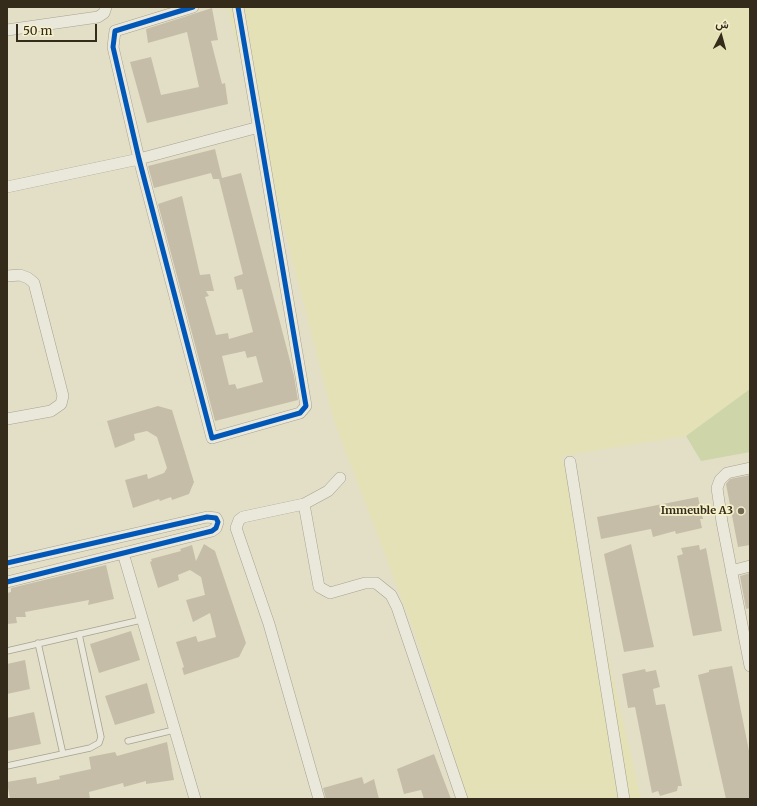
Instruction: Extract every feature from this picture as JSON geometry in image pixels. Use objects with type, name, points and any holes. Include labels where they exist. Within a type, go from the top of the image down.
[{"type":"street","points":[[7,30],[98,17],[104,13],[106,7]]},
{"type":"street","points":[[193,7],[115,32],[114,47],[139,159],[212,438],[300,413],[306,406],[238,7]]},
{"type":"street","points":[[7,187],[139,159],[259,127]]},
{"type":"street","points":[[7,276],[20,275],[28,278],[34,283],[63,396],[61,404],[51,411],[7,420]]},
{"type":"street","points":[[570,462],[624,799]]},
{"type":"street","points":[[750,468],[727,473],[718,484],[722,522],[750,664]]},
{"type":"street","points":[[319,799],[269,624],[236,528],[239,520],[243,517],[304,504],[328,491],[340,478]]},
{"type":"street","points":[[304,504],[319,587],[330,593],[365,583],[376,583],[387,590],[395,600],[462,799]]},
{"type":"street","points":[[207,517],[216,518],[218,522],[216,528],[212,531],[135,550],[12,581],[10,562],[132,536],[207,517]]},
{"type":"street","points":[[132,536],[135,550]]},
{"type":"street","points":[[123,553],[141,620],[195,799]]},
{"type":"street","points":[[731,571],[750,566]]},
{"type":"lane","points":[[7,651],[141,620]]},
{"type":"lane","points":[[7,766],[90,748],[99,743],[101,737],[79,634]]},
{"type":"lane","points":[[38,644],[63,754]]},
{"type":"lane","points":[[128,741],[174,730]]},
{"type":"shaded area","points":[[227,7],[750,7],[750,389],[686,436],[562,456],[641,799],[468,799],[417,639],[334,421]]},
{"type":"green space","points":[[750,389],[750,452],[701,461],[686,436]]},
{"type":"building","points":[[212,8],[218,40],[211,41],[222,84],[225,83],[228,104],[147,123],[130,62],[151,57],[161,95],[199,87],[187,32],[148,43],[146,29]]},
{"type":"building","points":[[215,149],[222,178],[241,173],[294,376],[298,400],[215,421],[158,204],[182,196],[200,275],[210,274],[214,291],[206,291],[209,296],[205,297],[216,335],[228,333],[229,339],[253,332],[242,289],[237,290],[234,277],[243,274],[219,179],[213,179],[211,173],[154,188],[148,166]],"holes":[[[245,351],[247,358],[256,356],[263,382],[237,389],[235,384],[229,385],[222,356]]]},
{"type":"building","points":[[158,406],[172,410],[194,482],[189,494],[172,500],[171,497],[160,501],[159,499],[133,508],[125,480],[147,474],[148,479],[164,473],[167,468],[157,437],[147,431],[134,434],[135,440],[115,448],[107,421]]},
{"type":"building","name":"Immeuble A3","points":[[750,475],[750,545],[738,547],[726,484],[730,479]]},
{"type":"building","points":[[698,497],[703,519],[700,519],[702,528],[676,534],[675,531],[653,537],[651,529],[601,539],[597,517]]},
{"type":"building","points":[[204,544],[215,551],[246,643],[239,657],[184,675],[182,668],[184,667],[176,642],[196,636],[198,642],[216,637],[210,613],[193,622],[186,600],[205,595],[201,577],[190,570],[178,575],[179,580],[158,588],[150,562],[152,561],[151,559],[181,551],[180,549],[192,545],[196,561]]},
{"type":"building","points":[[631,544],[654,647],[624,652],[604,554]]},
{"type":"building","points":[[699,545],[700,550],[706,548],[722,631],[693,636],[677,556],[683,554],[681,548]]},
{"type":"building","points":[[106,565],[114,599],[88,605],[89,600],[25,612],[26,617],[16,617],[17,623],[7,624],[7,593],[11,592],[11,588]]},
{"type":"building","points":[[750,573],[750,608],[746,609],[740,576]]},
{"type":"building","points":[[131,631],[140,660],[99,673],[90,644]]},
{"type":"building","points":[[25,660],[30,689],[7,694],[7,664]]},
{"type":"building","points":[[732,666],[750,756],[750,799],[726,799],[698,675],[709,672],[709,670]]},
{"type":"building","points":[[645,669],[646,672],[656,670],[660,687],[653,689],[656,705],[665,704],[682,786],[678,786],[677,791],[660,796],[658,791],[652,793],[635,707],[628,708],[622,674]]},
{"type":"building","points":[[147,683],[155,713],[115,725],[105,696]]},
{"type":"building","points":[[34,712],[41,744],[7,751],[7,718]]},
{"type":"building","points":[[167,742],[174,780],[146,784],[146,781],[124,787],[123,783],[89,792],[90,799],[10,799],[7,782],[36,777],[37,784],[60,779],[59,776],[91,769],[89,757],[115,752],[117,756]]},
{"type":"building","points":[[434,754],[451,799],[424,799],[421,790],[404,794],[397,769]]},
{"type":"building","points":[[362,777],[364,784],[374,779],[379,799],[326,799],[323,788]]},
{"type":"cycle path","points":[[193,7],[115,31],[113,47],[139,159],[212,438],[300,413],[306,406],[238,7]]},
{"type":"cycle path","points":[[7,563],[207,517],[216,518],[218,522],[216,528],[212,531],[7,582]]},
{"type":"place","name":"Immeuble A3","points":[[741,511]]}]
